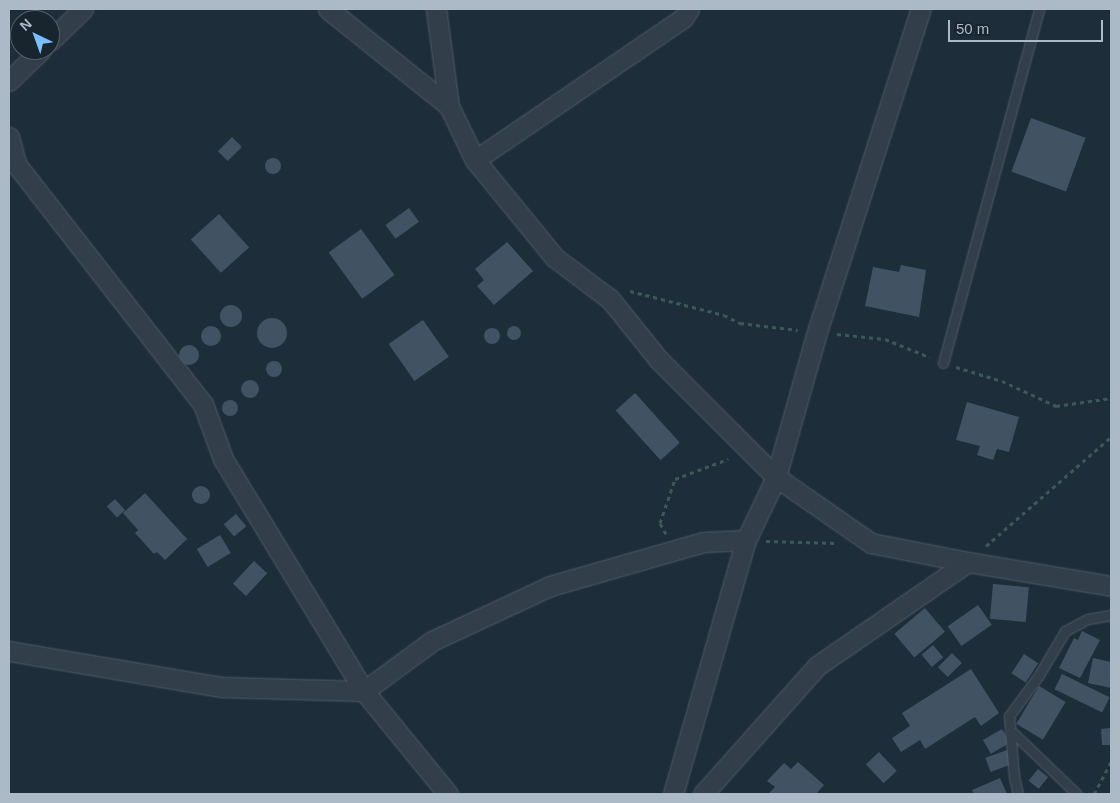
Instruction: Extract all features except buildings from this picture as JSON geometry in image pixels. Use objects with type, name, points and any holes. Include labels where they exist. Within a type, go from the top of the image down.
[{"type":"street","points":[[60,31],[83,9]]},
{"type":"street","points":[[328,9],[449,106]]},
{"type":"street","points":[[436,9],[449,106],[475,160],[554,257],[610,299],[659,360],[776,477],[871,543],[968,562],[1111,586]]},
{"type":"street","points":[[475,160],[683,18],[689,9]]},
{"type":"street","points":[[673,794],[746,540],[776,477],[817,332],[921,9]]},
{"type":"street","points":[[9,81],[31,60]]},
{"type":"street","points":[[9,137],[16,164],[202,404],[224,459],[364,692],[448,794]]},
{"type":"street","points":[[9,651],[222,687],[364,692],[432,641],[550,586],[703,542],[746,540]]},
{"type":"street","points":[[703,794],[817,666],[968,562]]},
{"type":"lane","points":[[943,363],[1039,9]]},
{"type":"lane","points":[[1018,794],[1014,777],[1009,716],[1039,675],[1065,631],[1088,619],[1111,615]]},
{"type":"lane","points":[[1010,730],[1077,794]]},
{"type":"path","points":[[610,299],[622,290],[724,315],[740,322],[885,340],[943,363],[1002,381],[1056,406],[1111,398]]},
{"type":"path","points":[[968,562],[1111,437]]},
{"type":"path","points":[[673,550],[660,523],[675,479],[726,458],[734,461]]},
{"type":"path","points":[[746,540],[839,543]]},
{"type":"path","points":[[1094,794],[1111,762]]}]
